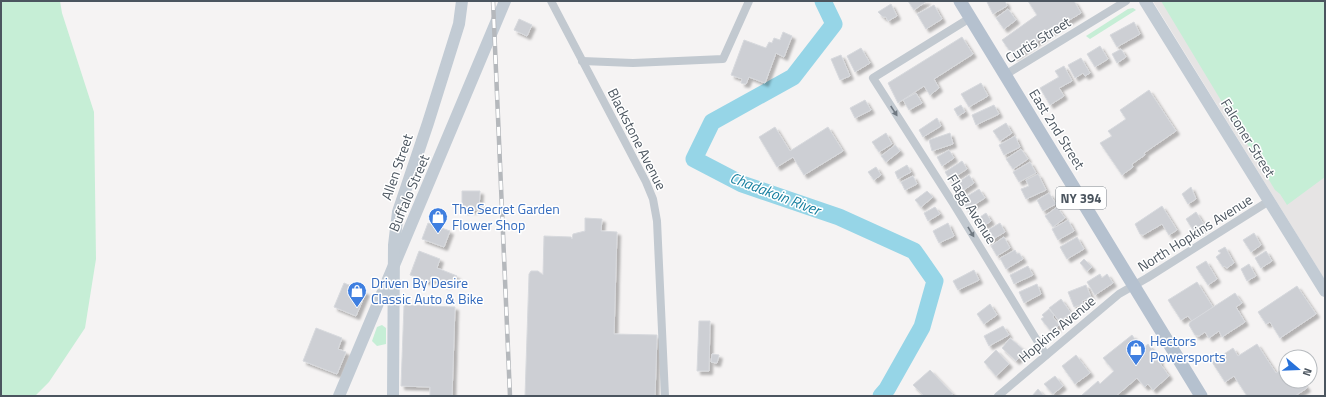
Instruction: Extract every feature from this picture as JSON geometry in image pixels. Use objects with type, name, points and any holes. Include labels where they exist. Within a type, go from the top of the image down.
[{"type":"main road","name":"East 2nd Street","points":[[960,1],[1201,396]]},
{"type":"street","name":"Allen Street","points":[[393,396],[394,268],[398,212],[430,118],[459,24],[462,1]]},
{"type":"street","name":"Buffalo Street","points":[[339,396],[505,1]]},
{"type":"street","name":"Blackstone Avenue","points":[[551,1],[646,182],[653,199],[657,221],[665,396]]},
{"type":"street","points":[[582,61],[633,63],[723,59],[749,1]]},
{"type":"street","name":"Curtis Street","points":[[1005,76],[1126,1]]},
{"type":"street","name":"Falconer Street","points":[[1145,1],[1325,291]]},
{"type":"street","name":"Flagg Avenue","points":[[970,18],[873,78],[953,203],[1046,355]]},
{"type":"street","name":"North Hopkins Avenue","points":[[1134,286],[1269,201]]},
{"type":"street","points":[[401,202],[404,208],[411,211],[419,208]]},
{"type":"street","name":"Hopkins Avenue","points":[[998,396],[1119,294],[1134,286]]},
{"type":"shaded area","points":[[1153,1],[1325,1],[1325,280],[1154,3]]},
{"type":"green space","points":[[1,1],[60,1],[62,13],[94,112],[96,259],[85,328],[49,382],[35,396],[1,396]]},
{"type":"green space","points":[[1161,1],[1325,1],[1325,177],[1287,205],[1280,194],[1275,190]]},
{"type":"green space","points":[[1133,8],[1136,10],[1090,39],[1086,36],[1128,9]]},
{"type":"green space","points":[[382,325],[386,328],[386,344],[377,346],[372,341],[377,327]]},
{"type":"building","points":[[908,1],[927,1],[914,10]]},
{"type":"building","points":[[1005,1],[1007,6],[993,14],[987,2]]},
{"type":"building","points":[[1028,1],[1074,1],[1081,13],[1014,57],[1002,40],[1037,15]]},
{"type":"building","points":[[891,4],[897,16],[888,21],[886,17],[883,17],[878,12]]},
{"type":"building","points":[[934,5],[942,19],[926,29],[917,14]]},
{"type":"building","points":[[1008,9],[1016,20],[1004,29],[996,18]]},
{"type":"building","points":[[519,19],[532,25],[527,36],[514,30]]},
{"type":"building","points":[[1134,22],[1140,34],[1117,47],[1110,35]]},
{"type":"building","points":[[783,32],[792,36],[784,57],[776,53],[765,83],[749,77],[746,84],[741,83],[742,79],[731,75],[744,40],[766,48],[769,42],[772,43],[774,38],[780,40]]},
{"type":"building","points":[[962,37],[973,54],[934,79],[939,88],[930,95],[924,86],[898,103],[888,83]]},
{"type":"building","points":[[1100,46],[1108,59],[1095,67],[1087,54]]},
{"type":"building","points":[[861,48],[870,63],[855,72],[847,56]]},
{"type":"building","points":[[1121,49],[1126,57],[1117,63],[1112,54]]},
{"type":"building","points":[[841,55],[850,76],[840,80],[831,59]]},
{"type":"building","points":[[1081,58],[1090,73],[1085,76],[1083,73],[1075,78],[1068,65]]},
{"type":"building","points":[[1064,66],[1072,81],[1059,88],[1064,96],[1050,105],[1040,88],[1059,77],[1055,71]]},
{"type":"building","points":[[981,83],[988,96],[969,107],[961,94]]},
{"type":"building","points":[[1149,90],[1176,131],[1144,153],[1145,155],[1132,164],[1133,167],[1122,175],[1100,143],[1112,136],[1108,131],[1126,119],[1120,110]]},
{"type":"building","points":[[916,93],[922,103],[909,110],[903,100]]},
{"type":"building","points":[[865,100],[871,110],[855,118],[850,108]]},
{"type":"building","points":[[961,105],[965,112],[958,116],[954,109]]},
{"type":"building","points":[[994,105],[999,114],[976,125],[972,115]]},
{"type":"building","points":[[937,118],[941,126],[923,137],[919,130]]},
{"type":"building","points":[[1006,123],[1012,133],[1000,141],[993,131]]},
{"type":"building","points":[[775,127],[790,151],[828,127],[843,151],[804,175],[793,157],[777,167],[759,137]]},
{"type":"building","points":[[886,133],[892,144],[879,152],[872,142]]},
{"type":"building","points":[[950,133],[953,144],[932,151],[929,140]]},
{"type":"building","points":[[1015,136],[1020,147],[1004,155],[999,145]]},
{"type":"building","points":[[895,145],[900,151],[886,162],[881,156]]},
{"type":"building","points":[[1021,149],[1028,159],[1013,169],[1006,159]]},
{"type":"building","points":[[949,150],[954,158],[942,166],[937,157]]},
{"type":"building","points":[[962,161],[967,169],[950,180],[945,172]]},
{"type":"building","points":[[1030,162],[1036,173],[1019,182],[1013,172]]},
{"type":"building","points":[[907,165],[911,172],[898,179],[895,172]]},
{"type":"building","points":[[876,167],[881,175],[874,180],[868,172]]},
{"type":"building","points":[[1038,174],[1046,190],[1026,199],[1021,189],[1029,186],[1026,180]]},
{"type":"building","points":[[969,175],[974,183],[958,194],[953,186]]},
{"type":"building","points":[[913,176],[917,184],[905,190],[901,182]]},
{"type":"building","points":[[1191,187],[1196,199],[1188,204],[1182,194]]},
{"type":"building","points":[[979,189],[985,198],[967,209],[961,200]]},
{"type":"building","points":[[462,191],[480,191],[479,210],[462,210]]},
{"type":"building","points":[[927,191],[933,197],[921,207],[915,200]]},
{"type":"building","points":[[1049,193],[1056,204],[1043,211],[1037,200]]},
{"type":"building","points":[[1162,206],[1177,230],[1169,235],[1162,224],[1143,235],[1140,234],[1135,224]]},
{"type":"building","points":[[935,207],[940,214],[928,221],[924,213]]},
{"type":"building","points":[[1057,207],[1065,218],[1053,227],[1045,216]]},
{"type":"building","points":[[1196,212],[1205,226],[1195,233],[1186,219]]},
{"type":"building","points":[[986,213],[991,221],[979,229],[974,221]]},
{"type":"building","points":[[585,218],[602,219],[601,231],[617,232],[614,334],[657,335],[655,396],[525,396],[529,274],[531,271],[538,271],[543,275],[544,236],[571,237],[572,239],[573,234],[585,231]]},
{"type":"building","points":[[1068,220],[1074,231],[1058,240],[1052,229]]},
{"type":"building","points":[[428,223],[450,231],[444,247],[422,239]]},
{"type":"building","points":[[948,223],[954,236],[939,243],[933,231]]},
{"type":"building","points":[[1000,223],[1005,232],[988,242],[983,233]]},
{"type":"building","points":[[1254,233],[1261,245],[1251,252],[1243,240]]},
{"type":"building","points":[[1004,237],[1010,248],[997,256],[991,246]]},
{"type":"building","points":[[1077,237],[1084,249],[1067,259],[1060,247]]},
{"type":"building","points":[[1225,247],[1234,263],[1227,268],[1224,266],[1223,267],[1216,257],[1221,253],[1218,251]]},
{"type":"building","points":[[1015,250],[1023,259],[1006,269],[1000,258]]},
{"type":"building","points":[[419,251],[440,259],[437,268],[457,276],[454,284],[448,281],[446,285],[431,279],[429,282],[410,275]]},
{"type":"building","points":[[1266,251],[1272,261],[1261,268],[1255,258]]},
{"type":"building","points":[[1084,259],[1092,267],[1087,271],[1080,263]]},
{"type":"building","points":[[1206,261],[1217,279],[1208,285],[1196,267]]},
{"type":"building","points":[[1249,264],[1256,276],[1247,281],[1241,269]]},
{"type":"building","points":[[1028,266],[1033,275],[1014,284],[1010,275]]},
{"type":"building","points":[[974,270],[979,280],[958,290],[953,281]]},
{"type":"building","points":[[1100,274],[1102,278],[1107,274],[1113,283],[1095,295],[1087,282]]},
{"type":"building","points":[[1197,282],[1213,307],[1192,321],[1188,316],[1181,320],[1168,300]]},
{"type":"building","points":[[344,283],[366,292],[356,316],[334,307]]},
{"type":"building","points":[[1037,284],[1041,294],[1024,303],[1019,292]]},
{"type":"building","points":[[1086,285],[1091,297],[1082,301],[1083,304],[1074,307],[1068,292]]},
{"type":"building","points":[[1297,286],[1316,314],[1280,338],[1270,322],[1266,324],[1258,312]]},
{"type":"building","points":[[1235,293],[1242,303],[1236,307],[1245,322],[1222,337],[1219,331],[1209,338],[1205,332],[1199,336],[1195,335],[1189,325],[1190,322]]},
{"type":"building","points":[[1061,299],[1071,313],[1059,321],[1049,308]]},
{"type":"building","points":[[990,304],[997,315],[984,324],[977,314]]},
{"type":"building","points":[[404,305],[455,307],[452,396],[430,396],[430,387],[401,386]]},
{"type":"building","points":[[1049,309],[1059,325],[1054,330],[1052,328],[1050,330],[1041,319],[1044,317],[1042,315]]},
{"type":"building","points":[[699,321],[710,321],[709,371],[697,371]]},
{"type":"building","points":[[1003,326],[1009,335],[989,346],[984,336]]},
{"type":"building","points":[[316,328],[342,338],[338,349],[346,352],[337,374],[303,361]]},
{"type":"building","name":"Hectors Powersports","points":[[1132,335],[1142,349],[1148,344],[1160,360],[1159,362],[1169,376],[1153,390],[1148,384],[1145,387],[1137,378],[1116,396],[1083,396],[1082,395],[1098,381],[1100,384],[1114,371],[1103,358]]},
{"type":"building","points":[[1010,338],[1025,351],[1016,361],[1002,348]]},
{"type":"building","points":[[1257,344],[1276,373],[1278,372],[1278,389],[1306,389],[1295,396],[1247,396],[1234,376],[1225,382],[1212,362],[1233,348],[1238,356]]},
{"type":"building","points":[[996,350],[1009,364],[996,376],[984,362]]},
{"type":"building","points":[[712,354],[719,355],[717,363],[711,362]]},
{"type":"building","points":[[1076,355],[1090,373],[1075,384],[1062,366]]},
{"type":"building","points":[[930,370],[953,394],[950,396],[924,396],[913,385]]},
{"type":"building","points":[[1055,376],[1063,386],[1053,394],[1044,384]]},
{"type":"building","points":[[1038,389],[1044,396],[1032,396]]},
{"type":"waterway","name":"Chadakoin River","points":[[823,1],[834,24],[793,77],[712,122],[694,159],[742,184],[839,217],[914,251],[935,281],[922,327],[887,389],[881,396]]},
{"type":"railway","points":[[493,1],[510,396]]},
{"type":"place","name":"The Secret Garden Flower Shop","points":[[438,234]]},
{"type":"place","name":"Driven By Desire Classic Auto & Bike","points":[[357,308]]},
{"type":"place","name":"Hectors Powersports","points":[[1136,366]]}]
